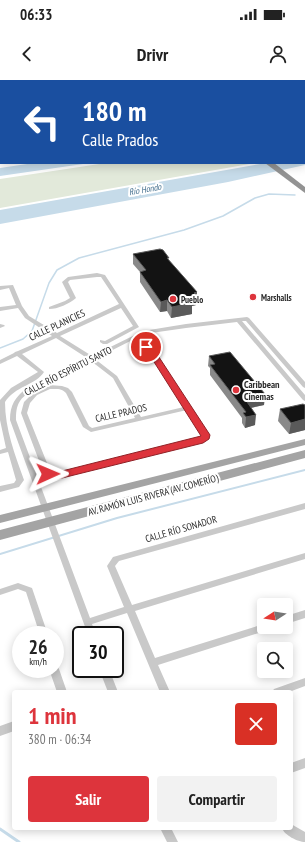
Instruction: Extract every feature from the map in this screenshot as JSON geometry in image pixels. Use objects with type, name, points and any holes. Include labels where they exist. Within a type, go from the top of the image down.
[{"type":"highway","points":[[270,164],[303,186]]},
{"type":"highway","points":[[280,164],[303,186]]},
{"type":"main road","name":"AV. RAMÓN LUIS RIVERA (AV. COMERÍO)","points":[[0,519],[305,442]]},
{"type":"main road","name":"AV. RAMÓN LUIS RIVERA (AV. COMERÍO)","points":[[0,535],[52,526],[305,454]]},
{"type":"street","points":[[51,308],[58,303],[73,298],[65,282],[68,279],[97,275],[103,276],[136,327],[105,343],[102,341]]},
{"type":"street","points":[[0,288],[11,286],[19,306],[26,317],[115,376],[139,419]]},
{"type":"street","name":"CALLE PLANICIES","points":[[0,362],[122,305]]},
{"type":"street","points":[[0,309],[19,306]]},
{"type":"street","name":"CALLE RÍO ESPÍRITU SANTO","points":[[89,626],[13,420],[12,407],[18,397],[29,389],[143,333],[155,330],[247,319],[305,386]]},
{"type":"street","points":[[238,320],[305,399]]},
{"type":"street","points":[[140,344],[152,353],[188,408]]},
{"type":"street","points":[[0,489],[16,485],[20,480],[0,420],[2,402],[13,390],[42,372],[17,353]]},
{"type":"street","name":"CALLE PRADOS","points":[[60,387],[69,392],[88,428],[95,429],[188,408],[206,435],[203,440],[58,476],[51,476],[48,474],[24,413],[27,402],[35,394],[49,388],[60,387]]},
{"type":"street","points":[[0,452],[10,449]]},
{"type":"street","name":"CALLE RÍO SONADOR","points":[[129,609],[111,566],[116,559],[305,506]]},
{"type":"street","points":[[87,622],[305,556]]},
{"type":"street","points":[[0,592],[18,586],[29,590],[41,626]]},
{"type":"street","points":[[129,609],[163,690]]},
{"type":"street","points":[[293,618],[305,614]]},
{"type":"street","points":[[152,664],[257,630]]},
{"type":"street","points":[[57,678],[61,690]]},
{"type":"street","points":[[108,678],[112,690]]},
{"type":"street","points":[[283,690],[305,682]]},
{"type":"street","points":[[293,767],[305,763]]},
{"type":"street","points":[[166,830],[173,842]]},
{"type":"street","points":[[291,830],[305,838]]},
{"type":"green space","points":[[99,164],[249,164],[0,208],[0,179]]},
{"type":"water","points":[[27,164],[83,164],[0,176],[0,168]]},
{"type":"water","points":[[260,164],[305,164],[228,182],[0,224],[0,210]]},
{"type":"building","points":[[160,249],[163,250],[169,258],[167,258],[197,292],[194,293],[196,295],[187,297],[192,303],[172,307],[167,300],[161,302],[140,272],[146,270],[133,254]]},
{"type":"building","points":[[230,352],[265,394],[245,399],[256,415],[246,417],[243,413],[246,412],[210,365],[215,364],[209,356]]},
{"type":"building","points":[[303,404],[305,405],[305,419],[291,423],[280,409]]},
{"type":"waterway","points":[[0,348],[23,339],[32,331],[49,283],[57,270],[79,258],[184,230],[223,216],[255,198],[269,194],[295,195]]},
{"type":"waterway","points":[[0,554],[117,518],[305,470]]},
{"type":"waterway","name":"Río Hondo","points":[[0,829],[19,842]]},
{"type":"place","name":"Marshalls","points":[[253,297]]},
{"type":"place","name":"Pueblo","points":[[173,299]]},
{"type":"place","name":"Caribbean Cinemas","points":[[236,390]]},
{"type":"route","points":[[48,474],[51,476],[58,476],[203,440],[206,437],[152,353],[146,347]]}]
